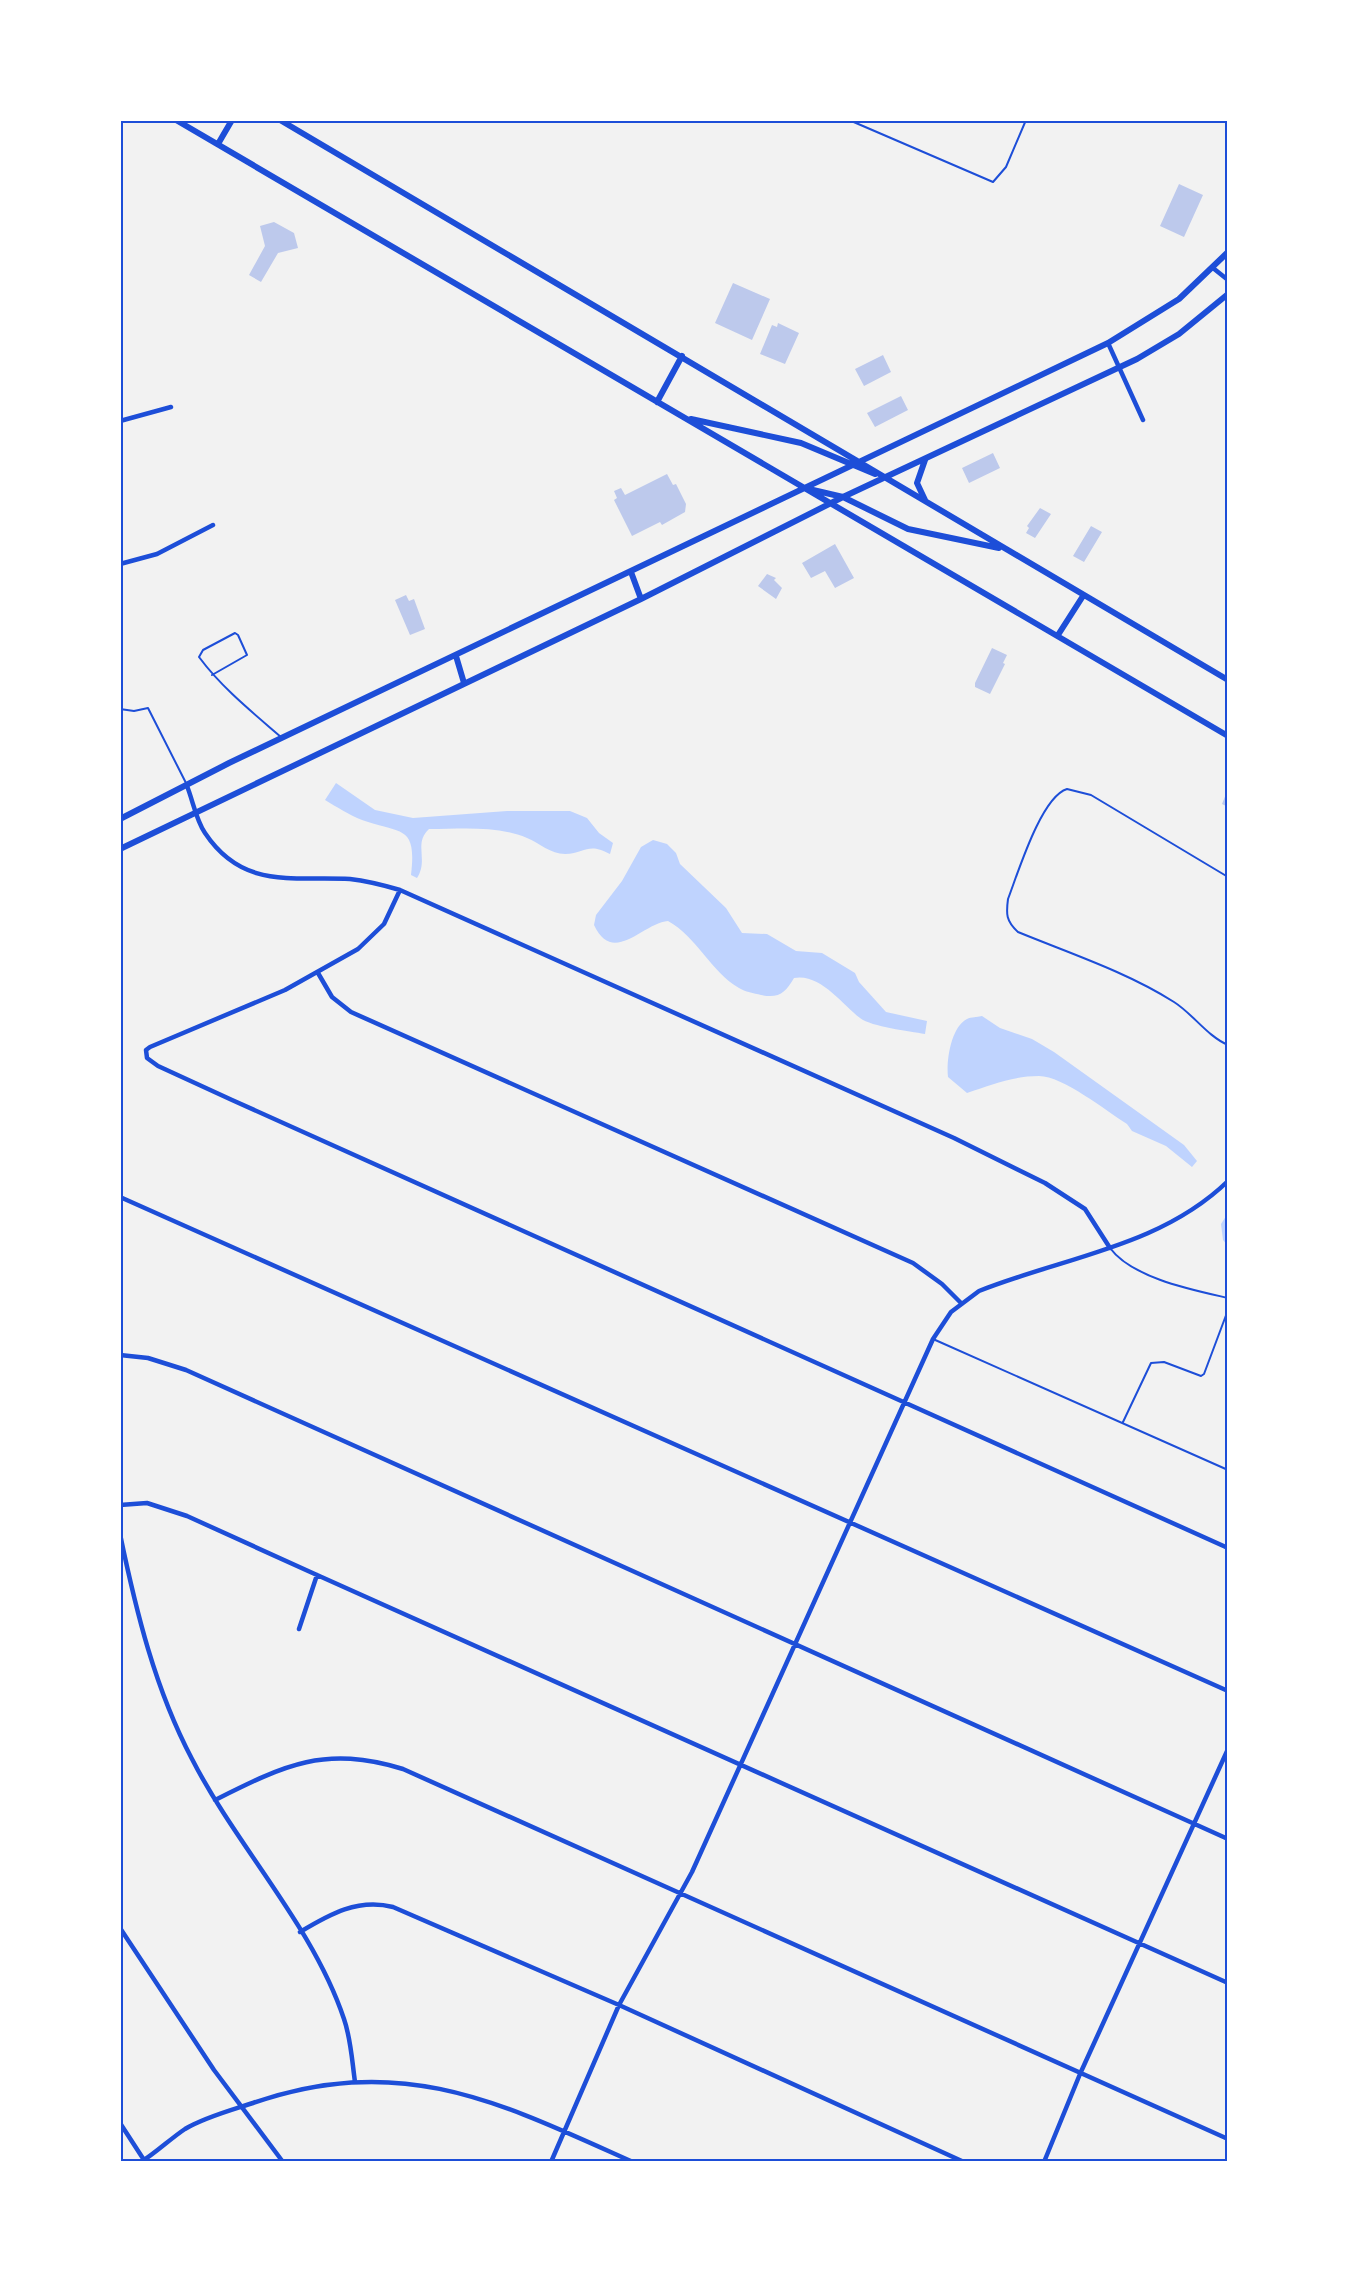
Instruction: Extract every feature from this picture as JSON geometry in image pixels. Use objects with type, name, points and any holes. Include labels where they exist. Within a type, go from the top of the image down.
[{"type":"main road","points":[[176,120],[1228,736]]},
{"type":"main road","points":[[219,144],[232,120]]},
{"type":"main road","points":[[280,120],[503,249],[1083,596],[1228,680]]},
{"type":"main road","points":[[120,819],[1108,343],[1179,299],[1228,252]]},
{"type":"main road","points":[[120,849],[641,599],[843,497],[1120,367],[1179,334],[1228,294]]},
{"type":"main road","points":[[657,402],[682,356]]},
{"type":"main road","points":[[684,417],[801,443],[850,466],[886,478]]},
{"type":"main road","points":[[925,459],[917,483],[927,503]]},
{"type":"main road","points":[[806,489],[843,497],[908,528],[1004,549]]},
{"type":"main road","points":[[631,572],[641,599]]},
{"type":"main road","points":[[1058,635],[1083,596]]},
{"type":"main road","points":[[456,656],[464,683]]},
{"type":"street","points":[[1213,268],[1228,280]]},
{"type":"street","points":[[1108,343],[1143,420]]},
{"type":"street","points":[[120,421],[171,407]]},
{"type":"street","points":[[120,564],[157,554],[213,525]]},
{"type":"street","points":[[187,786],[205,833],[225,856],[254,873],[285,880],[368,881],[400,890],[954,1138],[1045,1183],[1085,1209],[1110,1248]]},
{"type":"street","points":[[400,890],[378,933],[358,950],[318,974],[150,1047],[146,1050],[147,1058],[158,1066],[232,1100],[1228,1548]]},
{"type":"street","points":[[318,974],[332,997],[351,1012],[913,1263],[942,1284],[961,1303]]},
{"type":"street","points":[[551,2162],[619,2006],[682,1893],[904,1402],[933,1339],[944,1321],[961,1303],[979,1291],[1006,1280],[1110,1248],[1181,1218],[1228,1181]]},
{"type":"street","points":[[120,1197],[1228,1691]]},
{"type":"street","points":[[120,1355],[148,1358],[186,1370],[1228,1839]]},
{"type":"street","points":[[120,1505],[147,1503],[187,1516],[1228,1983]]},
{"type":"street","points":[[120,1534],[144,1640],[178,1731],[215,1800],[300,1932],[326,1978],[344,2020],[355,2082]]},
{"type":"street","points":[[299,1629],[317,1575]]},
{"type":"street","points":[[1044,2162],[1080,2074],[1228,1749]]},
{"type":"street","points":[[215,1800],[273,1771],[294,1764],[353,1757],[383,1763],[429,1779],[1228,2139]]},
{"type":"street","points":[[300,1932],[334,1912],[368,1903],[380,1904],[424,1919],[964,2162]]},
{"type":"street","points":[[120,1928],[242,2107],[283,2162]]},
{"type":"street","points":[[120,2123],[143,2161],[186,2129],[296,2089],[355,2082],[408,2083],[452,2090],[564,2131],[633,2162]]},
{"type":"lane","points":[[849,120],[993,182],[1006,167],[1026,120]]},
{"type":"lane","points":[[212,675],[247,655],[235,633],[199,654],[212,675],[283,739]]},
{"type":"lane","points":[[120,709],[134,711],[148,708],[155,717],[187,786]]},
{"type":"lane","points":[[1228,877],[1091,795],[1068,789],[1056,794],[1041,818],[1008,899],[1006,913],[1010,925],[1018,932],[1123,976],[1173,1002],[1216,1038],[1228,1045]]},
{"type":"lane","points":[[1110,1248],[1117,1257],[1138,1270],[1185,1287],[1228,1298]]},
{"type":"lane","points":[[1122,1423],[1150,1363],[1164,1362],[1201,1376],[1204,1374],[1228,1310]]},
{"type":"lane","points":[[933,1339],[1228,1470]]},
{"type":"water","points":[[336,783],[375,810],[413,818],[507,811],[570,811],[587,818],[599,833],[613,843],[610,854],[592,848],[565,854],[503,831],[429,829],[422,840],[422,864],[417,878],[411,875],[411,847],[403,834],[357,818],[325,800]]},
{"type":"water","points":[[653,840],[667,844],[676,853],[680,864],[726,908],[742,933],[767,934],[796,951],[822,953],[855,973],[859,982],[886,1012],[927,1021],[925,1034],[866,1021],[813,980],[794,978],[785,991],[773,996],[741,989],[720,973],[687,936],[668,921],[658,923],[619,942],[610,942],[602,937],[594,925],[596,915],[622,881],[641,847]]},
{"type":"water","points":[[982,1016],[1000,1028],[1032,1039],[1054,1052],[1184,1145],[1197,1161],[1192,1167],[1166,1146],[1132,1131],[1127,1124],[1084,1095],[1049,1078],[1039,1076],[1021,1078],[967,1093],[948,1077],[949,1054],[953,1037],[962,1023],[969,1018]]},
{"type":"water","points":[[1228,1213],[1228,1246],[1223,1240],[1221,1224]]},
{"type":"building","points":[[1179,184],[1203,195],[1184,237],[1160,226]]},
{"type":"building","points":[[274,222],[294,233],[298,248],[278,253],[261,282],[249,275],[265,246],[260,226]]},
{"type":"building","points":[[733,283],[770,299],[752,340],[715,323]]},
{"type":"building","points":[[778,323],[799,333],[785,364],[760,354],[772,325],[777,327]]},
{"type":"building","points":[[883,355],[891,372],[864,386],[855,369]]},
{"type":"building","points":[[901,396],[908,410],[875,427],[867,413]]},
{"type":"building","points":[[993,453],[1000,468],[969,483],[962,468]]},
{"type":"building","points":[[667,474],[673,485],[676,484],[686,504],[685,512],[662,525],[660,522],[632,536],[614,500],[617,498],[614,491],[621,488],[625,495]]},
{"type":"building","points":[[1040,508],[1051,514],[1035,538],[1026,533],[1029,528],[1027,526]]},
{"type":"building","points":[[1091,526],[1102,532],[1084,562],[1073,556]]},
{"type":"building","points":[[835,544],[854,578],[835,588],[825,571],[811,578],[802,563]]},
{"type":"building","points":[[767,574],[776,578],[774,580],[782,588],[776,599],[758,586]]},
{"type":"building","points":[[406,595],[409,601],[414,599],[425,629],[410,635],[395,600]]},
{"type":"building","points":[[992,648],[1007,655],[990,694],[975,687],[975,683]]},
{"type":"building","points":[[1228,789],[1228,807],[1222,804]]}]
